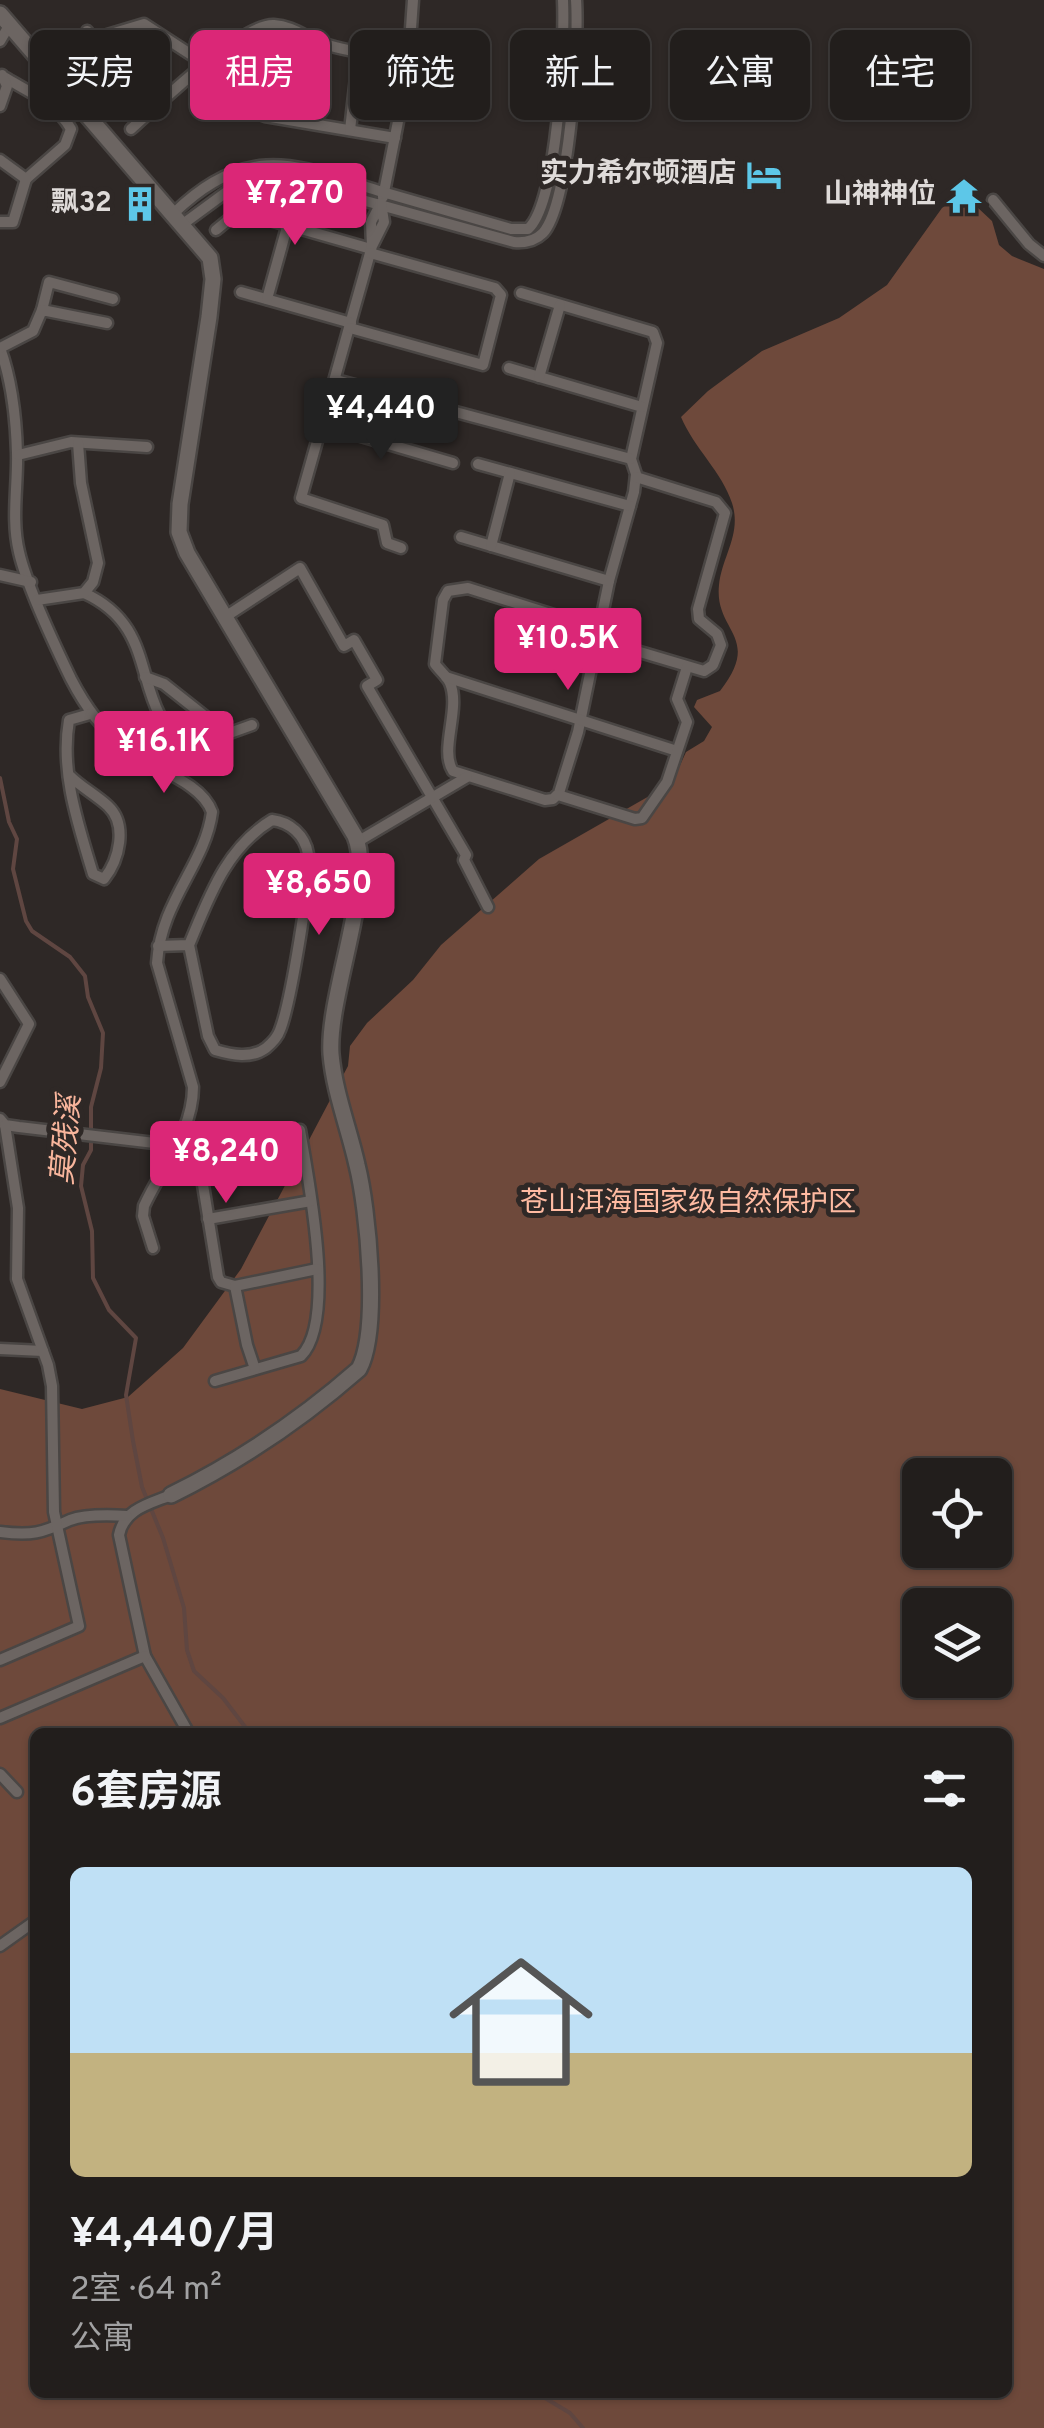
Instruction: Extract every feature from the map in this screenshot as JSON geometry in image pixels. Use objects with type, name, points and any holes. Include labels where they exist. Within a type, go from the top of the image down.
[{"type":"street","points":[[412,30],[414,0]]},
{"type":"street","points":[[179,218],[247,180],[279,176],[511,229],[524,230],[533,225],[540,213],[560,98],[563,0]]},
{"type":"street","points":[[179,218],[219,178],[252,167],[277,165],[514,242],[527,242],[543,232],[552,216],[565,158],[576,65],[576,0]]},
{"type":"street","points":[[0,41],[5,19]]},
{"type":"street","points":[[0,1532],[22,1534],[58,1528],[72,1519],[129,1514],[214,1474],[283,1430],[360,1369],[366,1355],[370,1300],[363,1196],[331,1047],[360,868],[357,842],[187,553],[179,532],[213,279],[210,258],[5,19]]},
{"type":"street","points":[[115,30],[144,24],[153,30]]},
{"type":"street","points":[[256,30],[272,25],[296,30]]},
{"type":"street","points":[[0,106],[7,86],[2,75]]},
{"type":"street","points":[[0,222],[13,222],[26,178],[65,146],[71,130],[64,117],[32,91],[2,75]]},
{"type":"street","points":[[170,96],[190,79]]},
{"type":"street","points":[[131,129],[142,120]]},
{"type":"street","points":[[289,120],[395,138]]},
{"type":"street","points":[[350,130],[351,120]]},
{"type":"street","points":[[398,120],[382,198],[371,222],[371,249],[300,498],[383,524],[386,541],[401,548]]},
{"type":"street","points":[[0,160],[26,178]]},
{"type":"street","points":[[219,178],[226,190]]},
{"type":"street","points":[[993,200],[1029,244],[1044,256]]},
{"type":"street","points":[[216,230],[238,212],[371,249],[495,288],[502,295],[483,364],[242,292]]},
{"type":"street","points":[[267,299],[287,227]]},
{"type":"street","points":[[113,299],[49,282],[33,330],[0,348],[12,387],[18,455],[18,552],[37,600],[90,714],[130,752],[201,795],[212,812],[206,836],[165,916],[158,946],[157,964],[194,1087],[178,1144],[144,1206],[143,1216],[153,1248]]},
{"type":"street","points":[[521,293],[654,333],[658,342],[631,459],[636,478],[630,506],[609,580],[597,634],[581,718],[558,795],[545,800],[453,771],[447,761],[452,736],[452,688],[435,664],[443,600],[454,588],[468,588],[597,634],[687,667],[708,670],[721,646],[716,634],[700,621],[698,609],[725,512],[716,502],[636,478]]},
{"type":"street","points":[[539,377],[560,304]]},
{"type":"street","points":[[42,310],[107,323]]},
{"type":"street","points":[[509,368],[642,407]]},
{"type":"street","points":[[336,380],[631,459]]},
{"type":"street","points":[[320,424],[453,463]]},
{"type":"street","points":[[18,455],[78,443],[148,447]]},
{"type":"street","points":[[78,443],[81,482],[98,563],[93,582],[84,594]]},
{"type":"street","points":[[478,464],[630,506]]},
{"type":"street","points":[[491,546],[510,472]]},
{"type":"street","points":[[0,506],[15,506]]},
{"type":"street","points":[[461,537],[609,580]]},
{"type":"street","points":[[225,617],[300,568],[344,646],[354,640],[376,680],[367,686],[466,855],[464,860],[488,907]]},
{"type":"street","points":[[0,576],[30,582]]},
{"type":"street","points":[[37,600],[84,594],[108,604],[136,641],[150,696],[171,736],[188,748],[252,726]]},
{"type":"street","points":[[558,795],[640,820],[662,792],[687,722],[677,699],[687,667]]},
{"type":"street","points":[[145,677],[164,684],[226,733]]},
{"type":"street","points":[[446,677],[677,751]]},
{"type":"street","points":[[70,776],[111,808],[116,822],[120,836],[116,864],[104,879],[93,874],[73,806],[66,741],[69,720],[90,714]]},
{"type":"street","points":[[357,842],[467,777]]},
{"type":"street","points":[[272,820],[284,822],[299,834],[308,854],[306,892],[287,1008],[279,1034],[264,1050],[236,1057],[215,1050],[208,1036],[190,945],[238,845],[272,820]]},
{"type":"street","points":[[158,946],[190,945]]},
{"type":"street","points":[[0,979],[30,1024],[0,1082]]},
{"type":"street","points":[[0,1660],[79,1626],[54,1512],[52,1386],[17,1279],[18,1208],[2,1122],[196,1148],[300,1130],[320,1302],[308,1348],[300,1356],[215,1381]]},
{"type":"street","points":[[196,1148],[221,1282],[235,1286],[317,1268]]},
{"type":"street","points":[[208,1219],[311,1200]]},
{"type":"street","points":[[235,1286],[256,1369]]},
{"type":"street","points":[[0,1349],[43,1351]]},
{"type":"street","points":[[129,1514],[120,1529],[120,1544],[145,1656],[186,1728]]},
{"type":"street","points":[[0,1718],[145,1656]]},
{"type":"street","points":[[0,1774],[16,1792]]},
{"type":"street","points":[[0,1946],[30,1925]]},
{"type":"green space","name":"苍山洱海国家级自然保护区","points":[[962,193],[992,221],[999,245],[1012,256],[1044,269],[1044,2428],[0,2428],[0,1389],[82,1409],[128,1397],[183,1348],[241,1269],[348,1066],[350,1046],[367,1023],[413,980],[441,945],[539,859],[672,783],[686,752],[704,741],[712,727],[694,707],[697,700],[720,691],[737,658],[734,635],[719,601],[721,574],[735,525],[732,503],[681,417],[708,391],[762,351],[839,318],[887,285],[942,208]]},
{"type":"waterway","name":"莫残溪","points":[[0,778],[9,822],[17,839],[13,869],[26,921],[32,931],[70,957],[85,976],[88,997],[103,1033],[101,1068],[91,1107],[91,1150],[83,1165],[81,1186],[92,1231],[93,1278],[109,1310],[136,1338],[126,1395],[142,1487],[163,1538],[184,1608],[187,1650],[194,1671],[223,1698],[246,1728]]},
{"type":"waterway","name":"莫残溪","points":[[545,2398],[570,2413],[583,2428]]},
{"type":"place","name":"实力希尔顿酒店","points":[[764,175]]},
{"type":"place","name":"山神神位","points":[[964,196]]},
{"type":"place","name":"飘32","points":[[140,204]]}]
